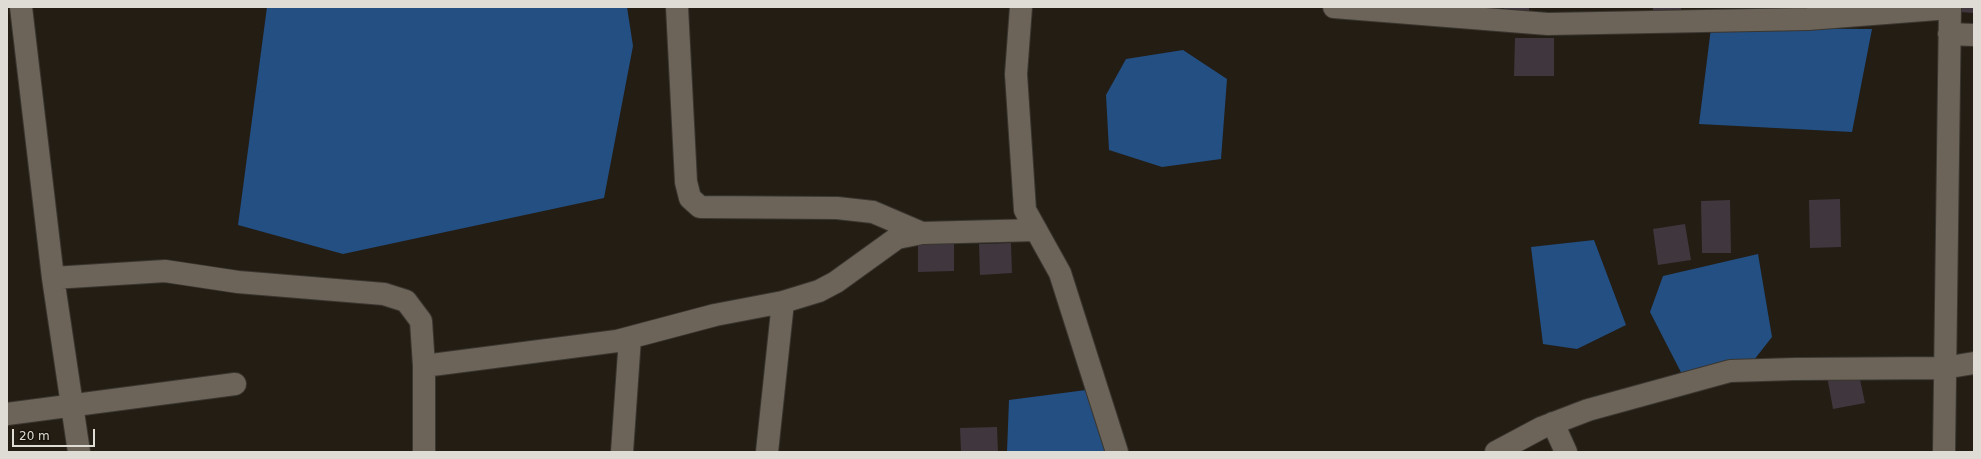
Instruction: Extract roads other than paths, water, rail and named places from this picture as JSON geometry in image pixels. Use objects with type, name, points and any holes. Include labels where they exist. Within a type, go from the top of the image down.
[{"type":"street","points":[[21,7],[53,278],[79,452]]},
{"type":"street","points":[[677,7],[686,182],[690,198],[700,207],[837,208],[873,212],[922,233]]},
{"type":"street","points":[[1021,7],[1016,74],[1025,210],[1060,273],[1117,452]]},
{"type":"street","points":[[1334,7],[1548,24],[1808,19],[1950,8],[1944,452]]},
{"type":"street","points":[[1949,34],[1974,35]]},
{"type":"street","points":[[424,366],[630,338],[715,315],[783,302],[819,291],[836,282],[897,238],[922,233],[1036,230]]},
{"type":"street","points":[[53,278],[165,271],[238,282],[384,294],[406,301],[420,321],[424,366],[424,452]]},
{"type":"street","points":[[767,452],[783,302]]},
{"type":"street","points":[[622,452],[630,338]]},
{"type":"street","points":[[1496,452],[1553,423],[1588,410],[1730,371],[1944,368],[1974,363]]},
{"type":"street","points":[[7,414],[235,384]]},
{"type":"street","points":[[1553,423],[1566,452]]},
{"type":"water","points":[[267,7],[627,7],[633,46],[604,198],[343,254],[238,225]]},
{"type":"water","points":[[1711,28],[1872,29],[1852,132],[1699,124]]},
{"type":"water","points":[[1183,50],[1227,79],[1221,159],[1162,167],[1109,150],[1106,95],[1126,59]]},
{"type":"water","points":[[1594,240],[1626,325],[1577,349],[1543,344],[1531,247]]},
{"type":"water","points":[[1758,254],[1772,337],[1743,374],[1686,382],[1650,312],[1663,276]]},
{"type":"water","points":[[1086,390],[1106,452],[1007,452],[1009,400]]}]
